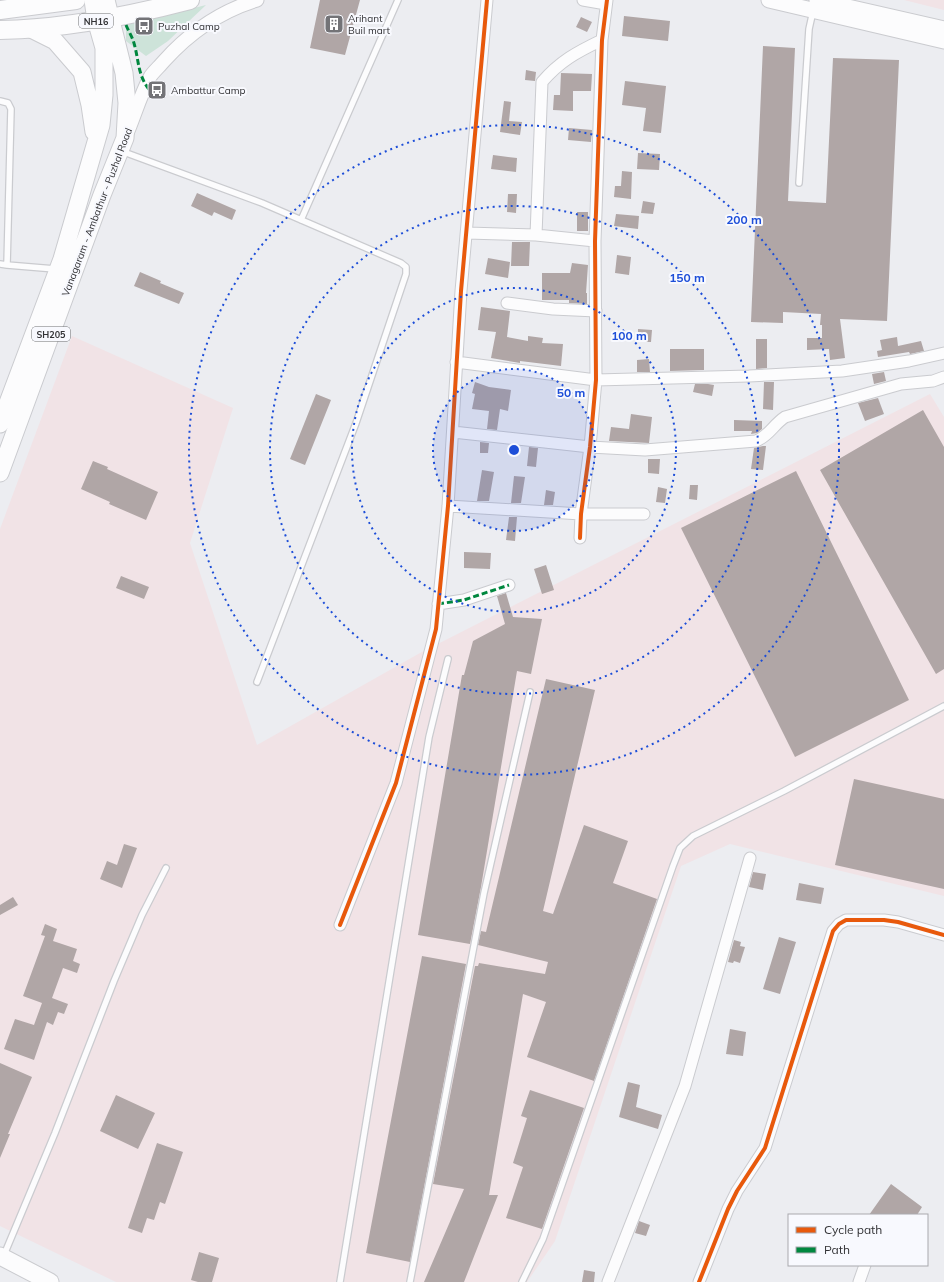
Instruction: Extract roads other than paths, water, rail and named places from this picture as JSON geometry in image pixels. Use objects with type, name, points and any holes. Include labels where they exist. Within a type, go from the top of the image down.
[{"type":"highway","name":"NH16","points":[[0,10],[76,0]]},
{"type":"highway","name":"NH16","points":[[0,30],[33,30],[103,19],[190,0]]},
{"type":"main road","points":[[93,0],[103,19],[124,73],[127,103],[123,145]]},
{"type":"main road","points":[[0,424],[58,270],[101,125],[104,95],[103,19],[106,0]]},
{"type":"main road","points":[[769,0],[815,5],[944,29]]},
{"type":"main road","points":[[815,5],[944,41]]},
{"type":"main road","points":[[33,30],[55,41],[82,72],[90,105],[94,132],[94,148]]},
{"type":"main road","name":"Vanagaram - Ambathur - Puzhal Road","points":[[0,473],[102,195],[123,145]]},
{"type":"main road","points":[[1,1260],[29,1282]]},
{"type":"main road","points":[[1,1260],[50,1282]]},
{"type":"street","name":"Vanagaram - Ambathur - Puzhal Road","points":[[123,145],[151,76],[174,50],[220,15],[257,0]]},
{"type":"street","points":[[340,925],[396,782],[436,629],[448,506],[461,291],[487,0]]},
{"type":"street","points":[[580,538],[581,514],[590,447],[596,380],[595,241],[602,40],[606,2],[583,0]]},
{"type":"street","points":[[536,235],[542,82],[550,72],[575,52],[602,40]]},
{"type":"street","points":[[467,233],[536,235],[595,241]]},
{"type":"street","points":[[507,303],[553,309],[596,311]]},
{"type":"street","points":[[456,362],[596,380],[749,376],[842,371],[909,361],[944,353]]},
{"type":"street","points":[[453,432],[590,447],[645,450],[756,441],[764,438],[775,425],[785,417],[901,384],[933,381],[944,377]]},
{"type":"street","points":[[448,506],[581,514],[644,514]]},
{"type":"street","points":[[438,604],[464,600],[509,585]]},
{"type":"street","points":[[608,1282],[684,1086],[750,858]]},
{"type":"street","points":[[699,1282],[728,1209],[737,1191],[765,1148],[833,931],[839,924],[846,920],[884,920],[898,922],[944,935]]},
{"type":"street","points":[[859,1282],[865,1266]]},
{"type":"lane","points":[[301,220],[398,0]]},
{"type":"lane","points":[[799,183],[808,29],[815,5]]},
{"type":"lane","points":[[0,101],[8,103],[11,109],[7,265]]},
{"type":"lane","points":[[123,145],[262,203],[401,263],[406,267],[406,274],[356,424],[257,682]]},
{"type":"lane","points":[[0,264],[58,270]]},
{"type":"lane","points":[[340,1282],[429,737],[448,659]]},
{"type":"lane","points":[[410,1282],[484,893],[530,692]]},
{"type":"lane","points":[[522,1282],[543,1239],[680,848],[693,836],[784,791],[944,706]]},
{"type":"lane","points":[[1,1260],[55,1133],[114,981],[142,915],[166,868]]},
{"type":"place","name":"Arihant Buil mart","points":[[334,24]]},
{"type":"place","name":"Puzhal Camp","points":[[144,26]]},
{"type":"place","name":"Ambattur Camp","points":[[157,90]]}]
